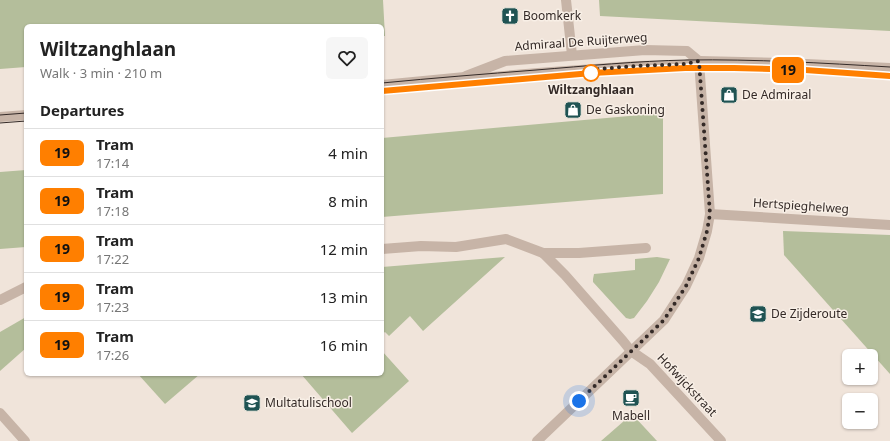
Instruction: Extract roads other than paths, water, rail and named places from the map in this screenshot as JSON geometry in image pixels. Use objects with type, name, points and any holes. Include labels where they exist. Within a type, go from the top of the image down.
[{"type":"street","points":[[566,0],[572,55]]},
{"type":"street","name":"Admiraal De Ruijterweg","points":[[465,77],[505,60],[645,50],[687,51],[699,61]]},
{"type":"street","points":[[537,441],[664,320],[686,286],[699,258],[707,231],[710,214],[699,61]]},
{"type":"street","name":"Admiraal De Ruijterweg","points":[[384,85],[465,77],[481,78],[637,66],[685,64],[699,61],[890,68]]},
{"type":"street","points":[[0,117],[24,115]]},
{"type":"street","name":"Hertspieghelweg","points":[[710,214],[890,225]]},
{"type":"street","points":[[384,249],[421,246],[456,247],[506,239],[543,253],[646,248]]},
{"type":"street","name":"Hofwijckstraat","points":[[543,253],[575,286],[631,351],[650,364],[721,441]]},
{"type":"street","points":[[0,300],[24,288]]},
{"type":"street","points":[[0,413],[25,441]]},
{"type":"tram line","points":[[384,83],[593,65],[668,61],[763,61],[890,67]]},
{"type":"tram line","points":[[384,91],[593,73],[685,68],[805,70],[890,75]]},
{"type":"tram line","name":"19","points":[[384,91],[592,73],[685,68],[805,70],[890,76]]},
{"type":"tram line","points":[[0,115],[24,113]]},
{"type":"tram line","points":[[0,123],[24,121]]},
{"type":"place","name":"Boomkerk","points":[[510,16]]},
{"type":"place","name":"Wiltzanghlaan","points":[[591,73]]},
{"type":"place","name":"De Admiraal","points":[[729,95]]},
{"type":"place","name":"De Gaskoning","points":[[573,110]]},
{"type":"place","name":"De Zijderoute","points":[[758,314]]},
{"type":"place","name":"Mabell","points":[[631,398]]},
{"type":"place","name":"Multatulischool","points":[[252,403]]}]
